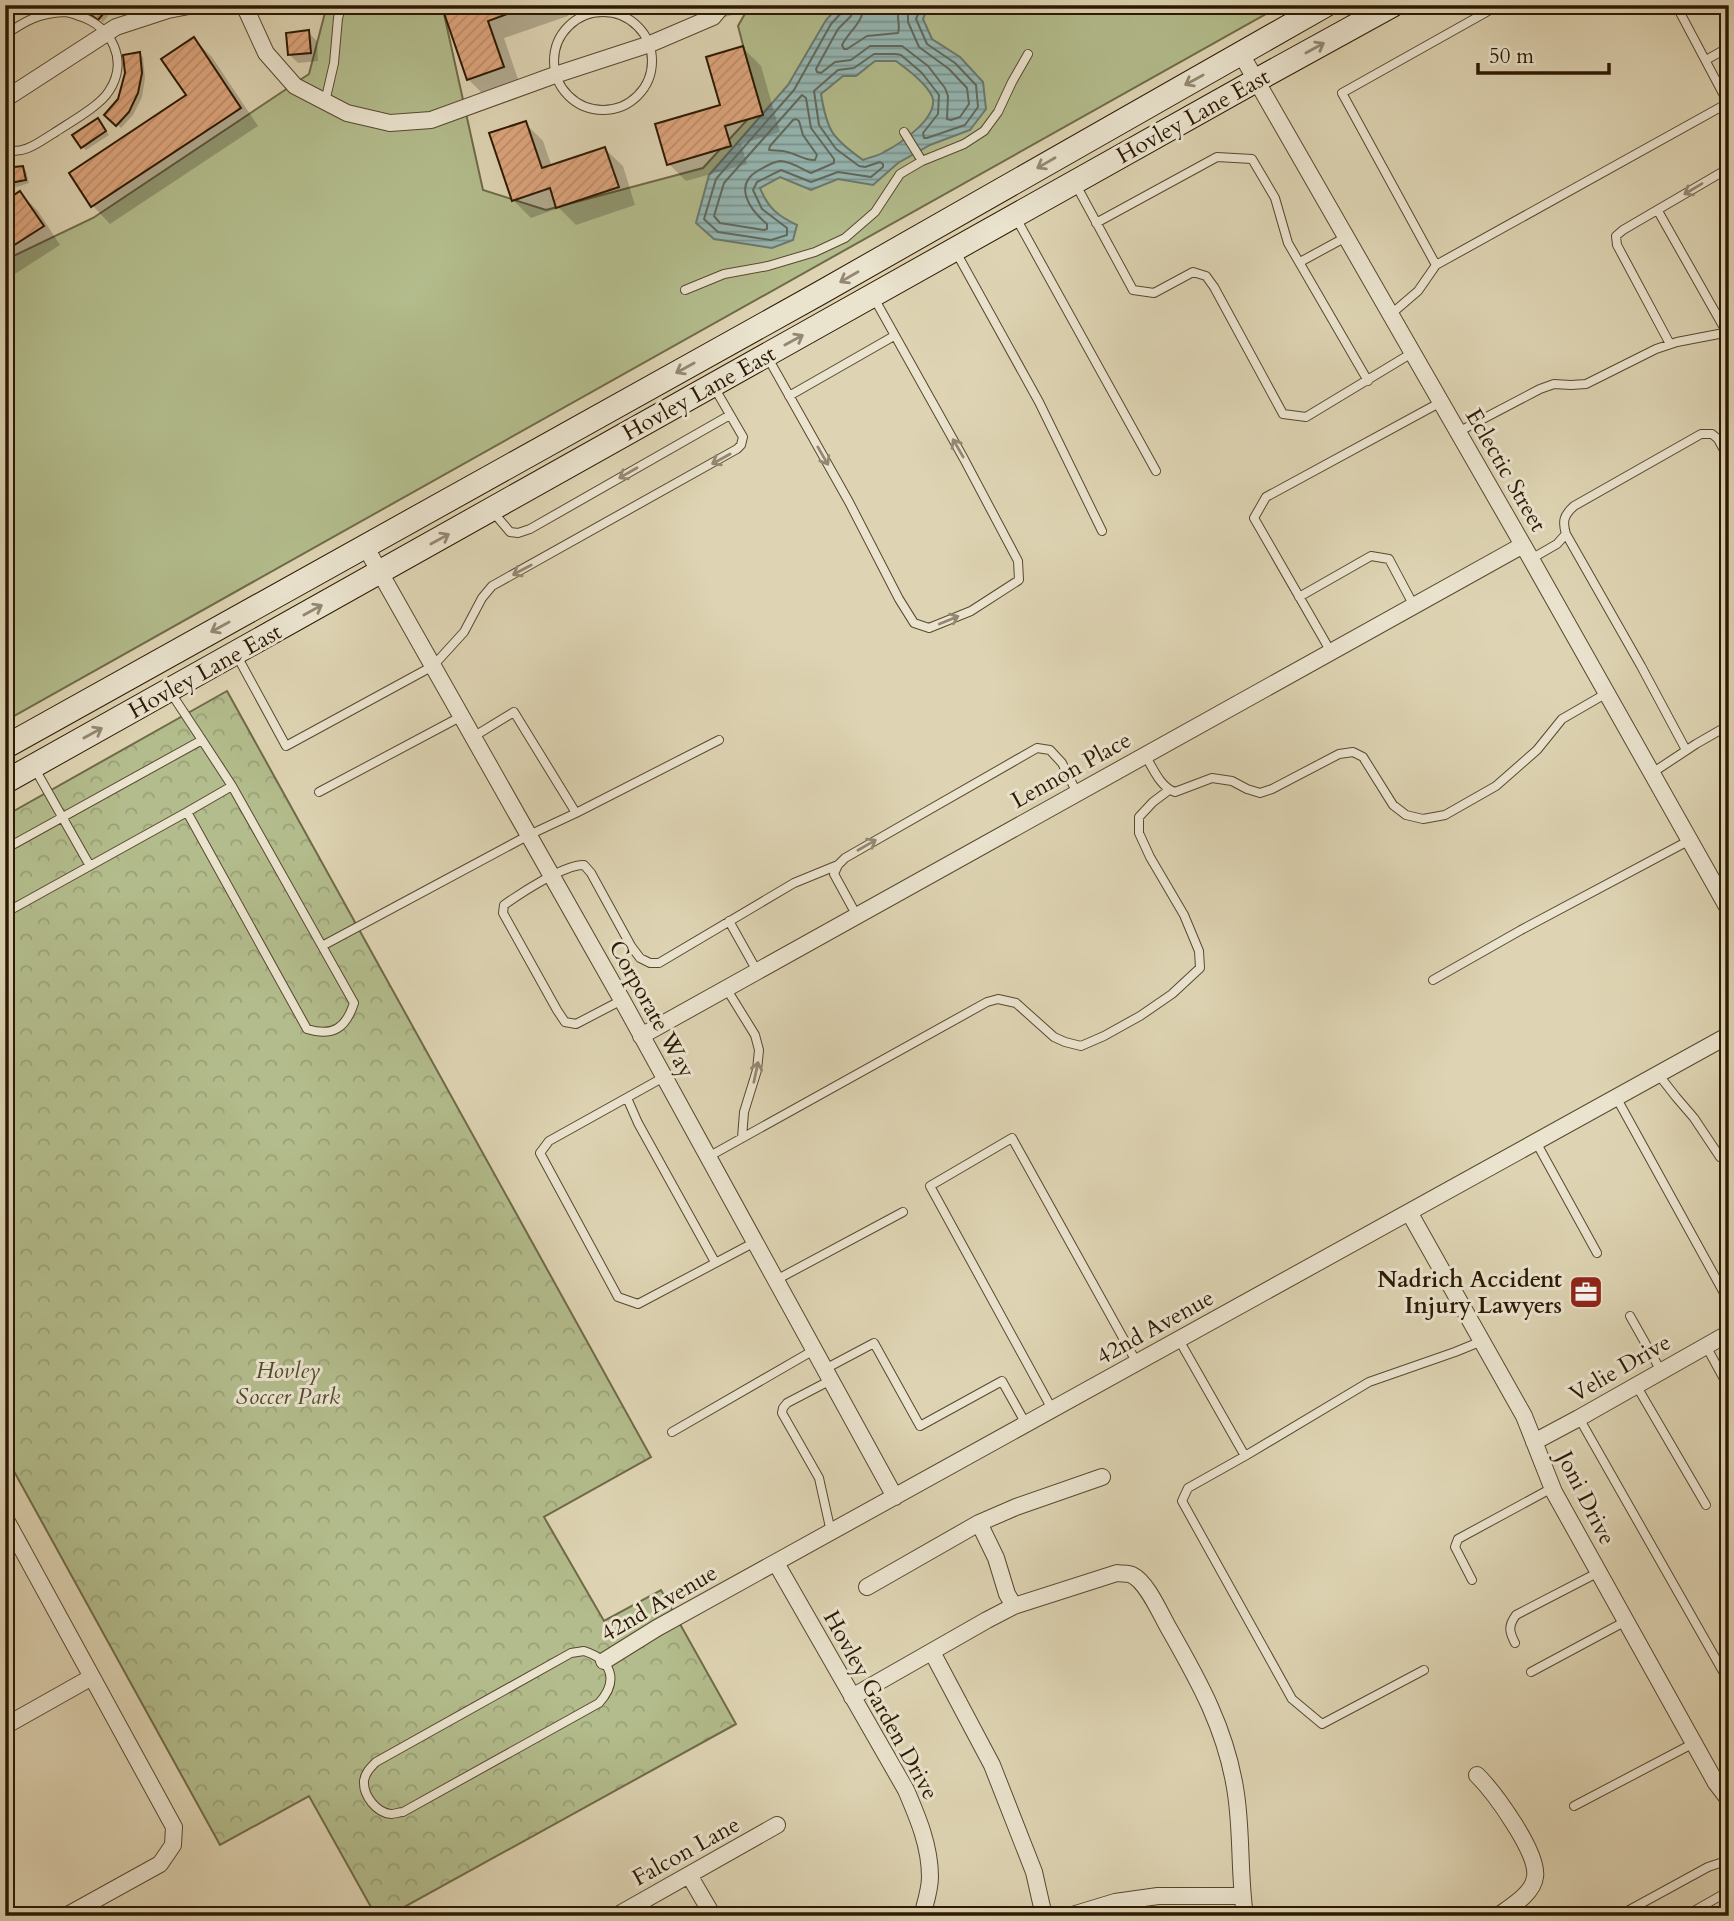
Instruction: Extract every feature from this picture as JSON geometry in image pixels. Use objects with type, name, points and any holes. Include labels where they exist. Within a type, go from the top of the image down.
[{"type":"street","points":[[5,99],[116,27],[168,10],[194,5]]},
{"type":"street","points":[[244,5],[266,53],[295,86],[347,113],[390,124],[431,120],[650,44],[713,17],[723,5]]},
{"type":"street","name":"Hovley Lane East","points":[[5,747],[809,299],[1326,5]]},
{"type":"street","name":"Hovley Lane East","points":[[5,782],[1393,5]]},
{"type":"street","name":"Eclectic Street","points":[[1241,54],[1729,910]]},
{"type":"street","points":[[1074,182],[1073,175],[1085,159],[1148,106]]},
{"type":"street","points":[[713,385],[713,373],[720,365],[809,299]]},
{"type":"street","name":"Corporate Way","points":[[365,546],[622,1000],[895,1497]]},
{"type":"street","name":"Lennon Place","points":[[641,1036],[1413,606],[1527,552]]},
{"type":"street","points":[[33,767],[36,754],[59,726],[130,677]]},
{"type":"street","name":"42nd Avenue","points":[[604,1661],[657,1628],[1729,1035]]},
{"type":"street","name":"Joni Drive","points":[[1409,1212],[1524,1416],[1552,1488],[1716,1783],[1729,1800]]},
{"type":"street","name":"Velie Drive","points":[[1534,1442],[1729,1333]]},
{"type":"street","points":[[867,1587],[979,1523],[1102,1477]]},
{"type":"street","points":[[5,1518],[174,1827],[173,1845],[160,1864],[66,1916]]},
{"type":"street","points":[[979,1523],[1014,1606]]},
{"type":"street","name":"Hovley Garden Drive","points":[[776,1563],[906,1790],[928,1853],[930,1880],[925,1915]]},
{"type":"street","points":[[852,1697],[1014,1606],[1116,1573],[1131,1574],[1143,1584],[1204,1690],[1228,1756],[1236,1795],[1245,1916]]},
{"type":"street","points":[[932,1651],[992,1765],[1034,1872],[1044,1916]]},
{"type":"street","points":[[5,1726],[92,1677]]},
{"type":"street","points":[[1477,1775],[1492,1789],[1522,1838],[1533,1863],[1535,1877],[1529,1889],[1498,1916]]},
{"type":"street","name":"Falcon Lane","points":[[616,1916],[777,1825]]},
{"type":"street","points":[[689,1875],[713,1916]]},
{"type":"street","points":[[1069,1916],[1115,1902],[1158,1896],[1242,1896]]},
{"type":"lane","points":[[324,102],[334,63],[338,18],[342,5]]},
{"type":"lane","points":[[1475,5],[1481,16]]},
{"type":"lane","points":[[1436,265],[1342,93],[1499,5]]},
{"type":"lane","points":[[1390,315],[1419,290],[1436,265],[1728,103],[1676,5]]},
{"type":"lane","points":[[5,35],[29,18],[66,11],[92,20],[107,33],[116,50],[119,69],[108,93],[82,115],[27,150],[5,150]]},
{"type":"lane","points":[[587,13],[618,13],[631,20],[650,44],[651,70],[647,82],[630,102],[618,108],[592,109],[580,104],[569,97],[555,75],[553,60],[559,38],[574,20],[587,13]]},
{"type":"lane","points":[[1706,60],[1729,47]]},
{"type":"lane","points":[[685,290],[724,274],[768,266],[815,252],[845,238],[875,212],[900,174],[922,161],[964,144],[984,131],[998,112],[1028,54]]},
{"type":"lane","points":[[904,132],[922,161]]},
{"type":"lane","points":[[1096,223],[1217,157],[1252,159],[1275,198],[1289,243],[1368,381]]},
{"type":"lane","points":[[1670,344],[1617,245],[1616,236],[1729,168]]},
{"type":"lane","points":[[1074,182],[1133,290],[1154,293],[1193,272],[1206,276],[1283,414],[1306,417],[1412,353]]},
{"type":"lane","points":[[1458,432],[1539,389],[1553,384],[1586,384],[1656,349],[1728,332],[1658,211]]},
{"type":"lane","points":[[1015,216],[1156,471]]},
{"type":"lane","points":[[1300,262],[1346,237]]},
{"type":"lane","points":[[955,249],[1039,402],[1102,531]]},
{"type":"lane","points":[[767,355],[914,623],[929,628],[971,611],[1019,580],[1018,561],[873,296]]},
{"type":"lane","points":[[789,396],[894,336]]},
{"type":"lane","points":[[236,653],[286,746],[433,666],[464,632],[482,598],[492,586],[737,450],[743,437],[713,385]]},
{"type":"lane","points":[[1331,652],[1254,519],[1266,497],[1441,402]]},
{"type":"lane","points":[[491,510],[510,532],[518,533],[530,529],[730,415]]},
{"type":"lane","points":[[1686,750],[1566,534],[1563,523],[1565,514],[1574,506],[1701,435],[1712,434],[1718,439],[1729,459]]},
{"type":"lane","points":[[1527,552],[1558,544],[1566,534]]},
{"type":"lane","points":[[1299,597],[1371,556],[1389,559],[1413,606]]},
{"type":"lane","points":[[169,691],[232,786],[354,1003],[350,1016],[338,1028],[322,1034],[307,1029],[187,812]]},
{"type":"lane","points":[[1145,755],[1159,779],[1169,790],[1175,792],[1212,778],[1231,781],[1260,793],[1339,754],[1353,752],[1363,757],[1393,805],[1406,815],[1423,819],[1445,815],[1496,786],[1537,750],[1562,719],[1607,693]]},
{"type":"lane","points":[[473,737],[514,712],[576,813]]},
{"type":"lane","points":[[319,792],[462,716]]},
{"type":"lane","points":[[1652,773],[1729,725]]},
{"type":"lane","points":[[5,849],[202,740]]},
{"type":"lane","points":[[322,946],[529,835],[719,740]]},
{"type":"lane","points":[[857,916],[834,874],[845,858],[1037,748],[1050,750],[1062,763],[1077,793]]},
{"type":"lane","points":[[33,767],[90,866]]},
{"type":"lane","points":[[5,913],[232,786]]},
{"type":"lane","points":[[708,1157],[987,1002],[998,999],[1016,1003],[1054,1037],[1081,1046],[1140,1016],[1172,994],[1200,968],[1199,951],[1184,915],[1139,833],[1139,817],[1169,790]]},
{"type":"lane","points":[[1433,980],[1521,930],[1690,841]]},
{"type":"lane","points":[[622,1000],[576,1024],[565,1022],[503,914],[504,905],[552,876],[576,865],[584,865],[592,873],[640,958],[650,963],[659,963],[794,883],[838,865]]},
{"type":"lane","points":[[729,921],[757,971]]},
{"type":"lane","points":[[726,988],[755,1035],[759,1051],[757,1070],[744,1112],[742,1138]]},
{"type":"lane","points":[[1658,1074],[1694,1118],[1720,1157]]},
{"type":"lane","points":[[664,1077],[549,1140],[540,1153],[618,1297],[638,1304],[755,1242]]},
{"type":"lane","points":[[1616,1097],[1729,1302]]},
{"type":"lane","points":[[627,1098],[638,1123],[715,1262]]},
{"type":"lane","points":[[1052,1409],[930,1186],[1012,1138],[1137,1363]]},
{"type":"lane","points":[[1536,1142],[1597,1253]]},
{"type":"lane","points":[[776,1280],[904,1212]]},
{"type":"lane","points":[[1630,1316],[1661,1371]]},
{"type":"lane","points":[[1179,1340],[1245,1456]]},
{"type":"lane","points":[[1424,1670],[1322,1724],[1292,1699],[1182,1500],[1188,1488],[1369,1382],[1482,1341]]},
{"type":"lane","points":[[831,1532],[819,1478],[782,1413],[787,1403],[874,1343],[920,1426],[1002,1381],[1026,1424]]},
{"type":"lane","points":[[1706,1346],[1728,1385]]},
{"type":"lane","points":[[672,1432],[814,1350]]},
{"type":"lane","points":[[1636,1385],[1706,1505]]},
{"type":"lane","points":[[1580,1418],[1729,1682]]},
{"type":"lane","points":[[1472,1580],[1455,1547],[1458,1539],[1552,1488]]},
{"type":"lane","points":[[1515,1643],[1509,1632],[1510,1624],[1516,1615],[1599,1572]]},
{"type":"lane","points":[[1531,1672],[1626,1621]]},
{"type":"lane","points":[[584,1651],[604,1661],[611,1683],[607,1694],[598,1703],[403,1812],[391,1814],[380,1810],[366,1794],[364,1782],[368,1771],[388,1755],[571,1653],[584,1651]]},
{"type":"lane","points":[[1574,1806],[1694,1743]]},
{"type":"lane","points":[[1622,1916],[1708,1867],[1729,1860]]},
{"type":"lane","points":[[1685,1916],[1729,1891]]},
{"type":"green space","points":[[327,5],[442,5],[483,190],[546,210],[703,168],[759,107],[738,26],[750,5],[1282,5],[5,721],[5,260],[93,218],[309,74]]},
{"type":"green space","name":"Hovley Soccer Park","points":[[227,691],[651,1457],[544,1517],[604,1621],[661,1590],[736,1724],[388,1916],[376,1916],[309,1796],[220,1845],[5,1455],[5,816]]},
{"type":"water","points":[[840,5],[929,5],[923,19],[932,39],[960,57],[983,82],[986,109],[970,130],[930,145],[898,163],[873,185],[838,179],[811,190],[780,177],[760,188],[774,211],[797,225],[793,240],[772,248],[714,239],[696,223],[709,175],[788,85],[826,20]],"holes":[[[875,61],[896,61],[925,86],[932,96],[933,104],[925,121],[917,129],[882,153],[863,160],[844,146],[833,133],[821,94],[843,76],[856,76]]]},
{"type":"building","points":[[35,5],[111,5],[98,20],[74,7],[37,11]]},
{"type":"building","points":[[465,5],[532,5],[488,21],[504,67],[467,80],[444,13]]},
{"type":"building","points":[[309,30],[311,53],[288,55],[286,33]]},
{"type":"building","points":[[194,37],[241,108],[91,207],[69,173],[186,95],[161,59]]},
{"type":"building","points":[[743,46],[763,115],[725,126],[731,146],[667,165],[655,124],[720,105],[706,57]]},
{"type":"building","points":[[140,52],[142,73],[138,93],[129,112],[116,126],[104,115],[118,99],[125,73],[123,55]]},
{"type":"building","points":[[98,118],[106,131],[81,148],[72,135]]},
{"type":"building","points":[[526,121],[542,168],[605,147],[619,187],[556,208],[550,188],[512,201],[489,133]]},
{"type":"building","points":[[23,166],[26,180],[5,184],[5,168]]},
{"type":"building","points":[[20,191],[44,226],[5,251],[5,201]]},
{"type":"place","name":"Nadrich Accident Injury Lawyers","points":[[1586,1292]]}]
